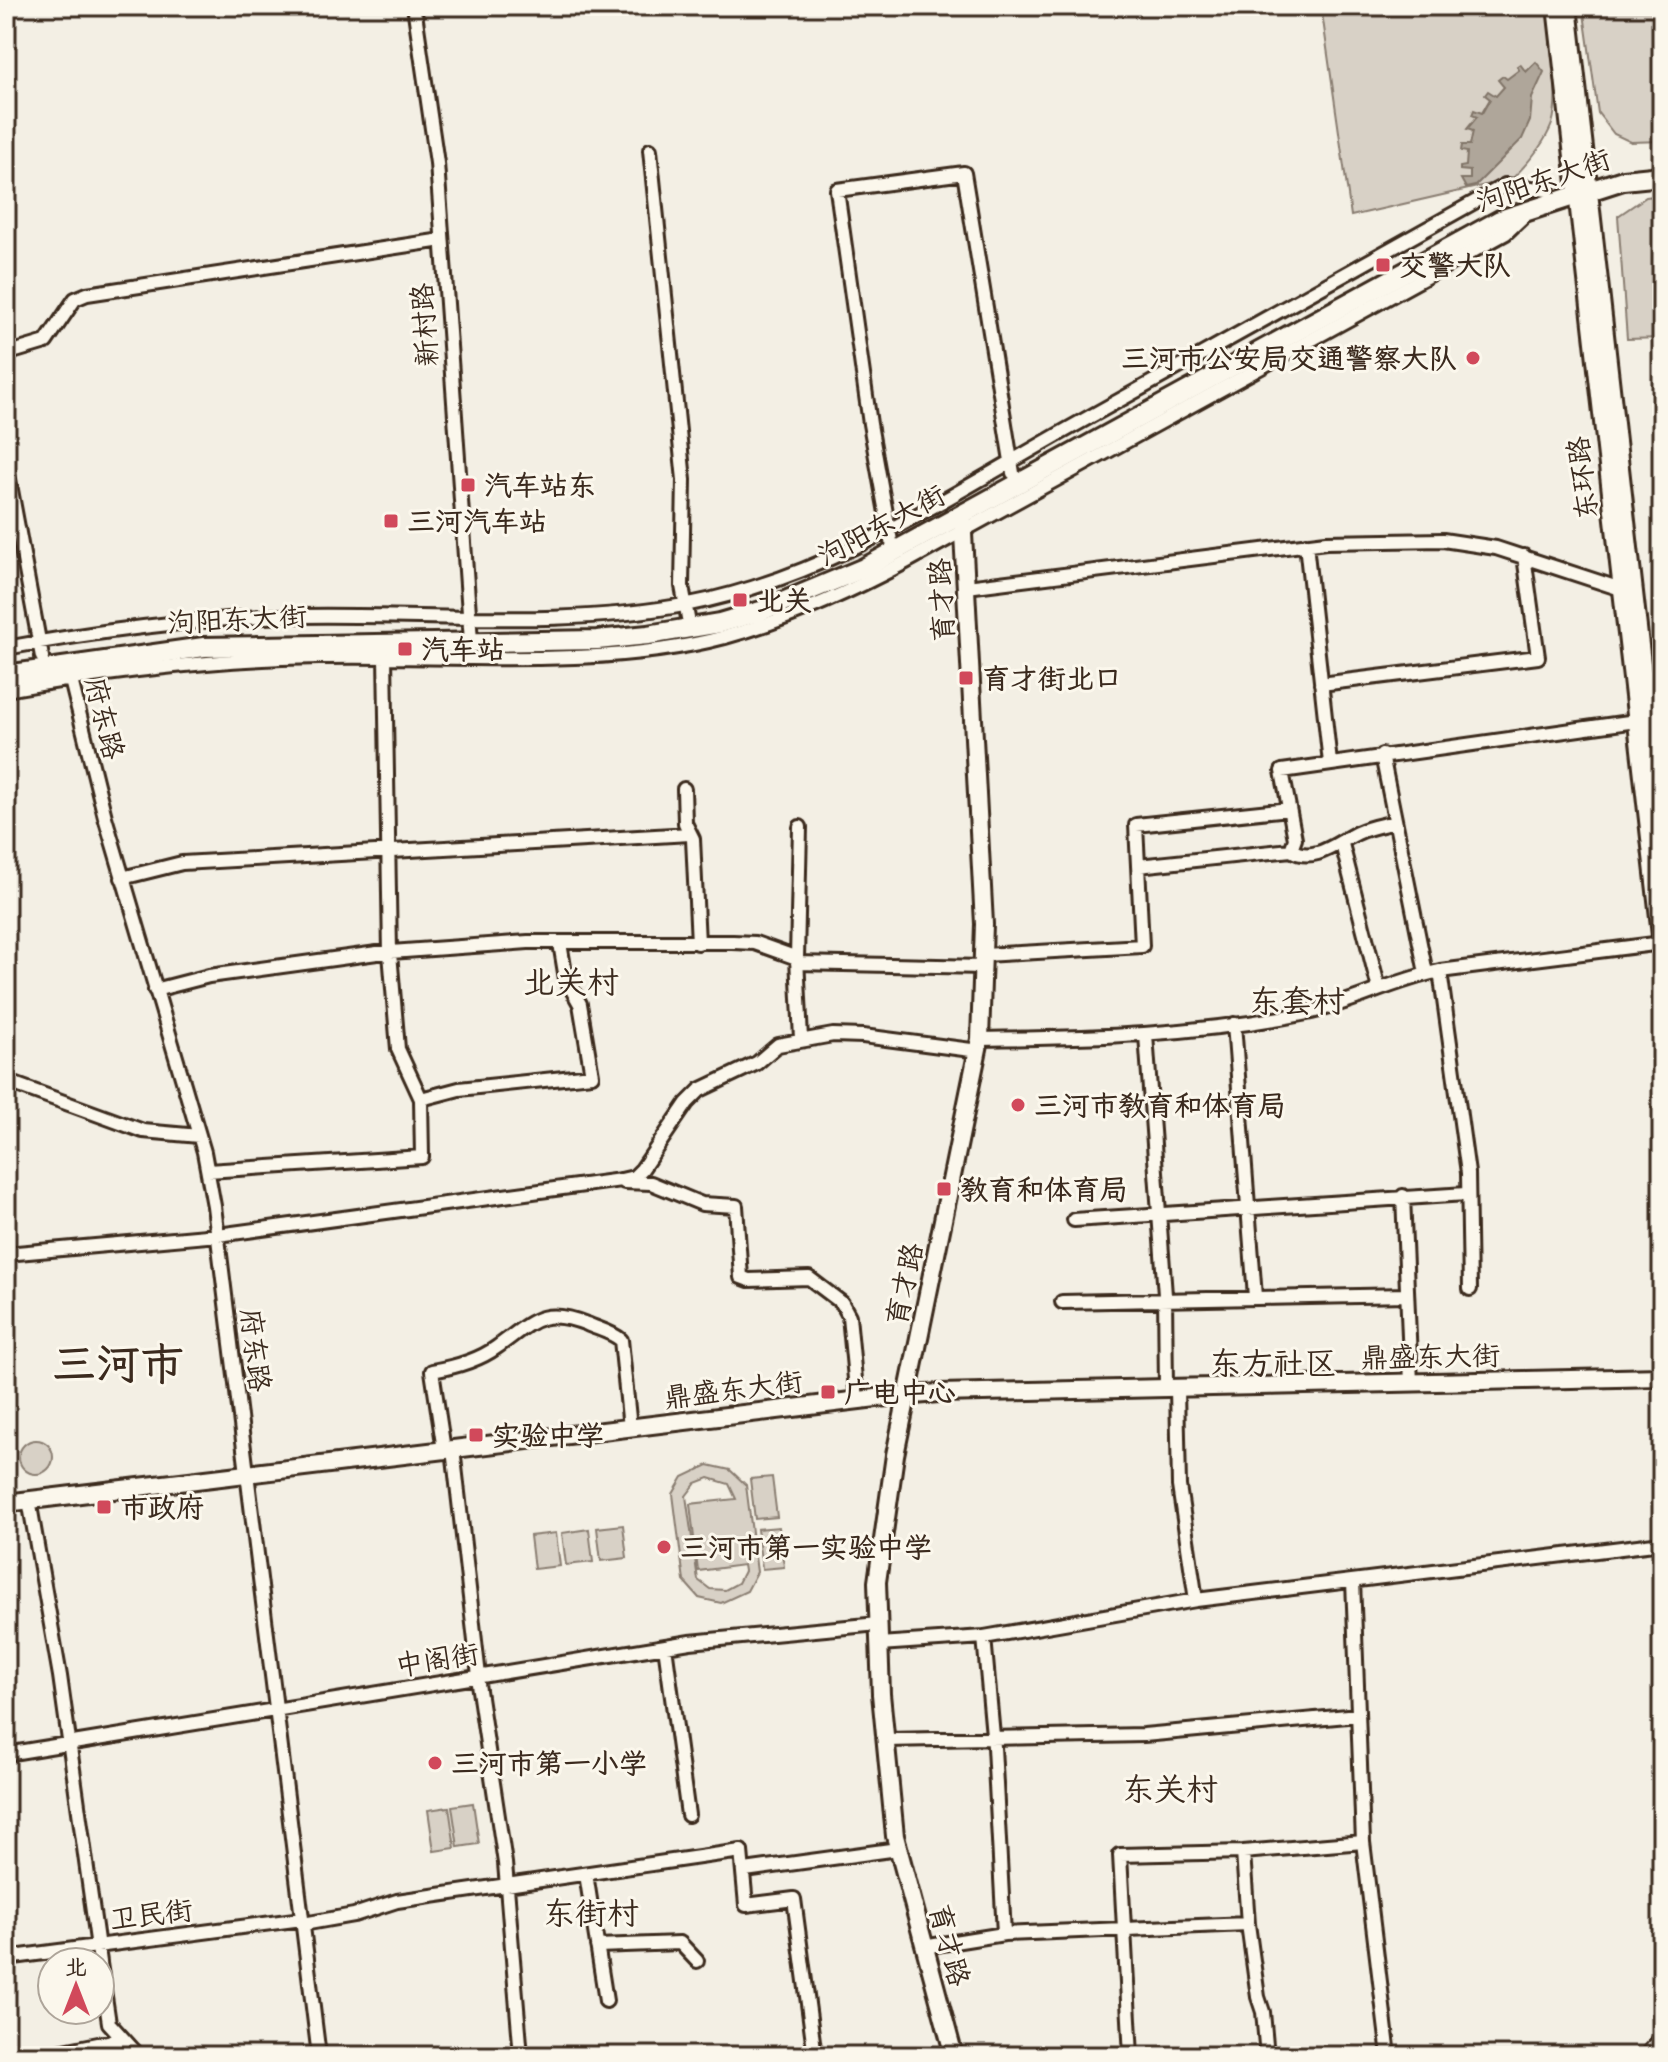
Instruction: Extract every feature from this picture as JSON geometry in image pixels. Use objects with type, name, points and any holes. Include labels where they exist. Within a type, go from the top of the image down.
[{"type":"highway","name":"泃阳东大街","points":[[6,675],[69,672],[204,647],[470,629],[620,638],[720,623],[836,582],[962,523],[1500,220],[1628,167],[1662,165]]},
{"type":"highway","name":"泃阳东大街","points":[[6,664],[41,650],[193,636],[597,628],[801,585],[1012,467],[1509,203],[1548,190],[1662,176]]},
{"type":"main road","name":"东环路","points":[[1556,6],[1662,841]]},
{"type":"main road","name":"东环路","points":[[1568,6],[1581,186],[1621,589],[1662,943]]},
{"type":"main road","name":"育才路","points":[[954,2056],[898,1849],[885,1740],[877,1582],[885,1512],[907,1396],[980,1045],[984,961],[962,523]]},
{"type":"main road","name":"鼎盛东大街","points":[[6,1503],[907,1396],[1662,1377]]},
{"type":"main road","points":[[1648,2056],[1662,2040]]},
{"type":"street","name":"新村路","points":[[414,6],[437,163],[470,629]]},
{"type":"street","points":[[650,150],[684,480],[682,586],[687,611]]},
{"type":"street","points":[[890,534],[870,424],[837,190],[964,173],[1012,467]]},
{"type":"street","points":[[6,354],[46,342],[75,299],[87,294],[442,240]]},
{"type":"street","points":[[6,463],[41,650],[6,648]]},
{"type":"street","points":[[6,690],[69,672],[204,661],[598,654],[708,641],[811,609],[962,523]]},
{"type":"street","points":[[967,587],[1306,544],[1443,540],[1524,556],[1621,589]]},
{"type":"street","points":[[1306,544],[1330,763]]},
{"type":"street","points":[[1321,684],[1538,657],[1524,556]]},
{"type":"street","points":[[208,1171],[422,1157],[421,1099],[398,1049],[390,953],[385,656]]},
{"type":"street","name":"府东路","points":[[69,672],[122,878],[208,1171],[319,2056]]},
{"type":"street","points":[[1291,850],[1295,839],[1282,771],[1636,721]]},
{"type":"street","points":[[1382,755],[1426,973]]},
{"type":"street","points":[[684,789],[698,943]]},
{"type":"street","points":[[155,990],[209,976],[390,953],[560,943],[755,943],[797,960],[984,961],[1142,946],[1136,825],[1289,809]]},
{"type":"street","points":[[1138,866],[1291,850],[1311,854],[1342,844],[1361,831],[1395,822]]},
{"type":"street","points":[[800,827],[797,960],[801,1039]]},
{"type":"street","points":[[122,878],[182,863],[690,834]]},
{"type":"street","points":[[1342,844],[1379,989]]},
{"type":"street","points":[[421,1099],[459,1089],[592,1075],[594,1070],[580,1004],[566,979],[560,943]]},
{"type":"street","points":[[6,1254],[218,1235],[634,1177],[687,1103],[700,1090],[757,1063],[778,1045],[801,1039],[863,1036],[980,1045],[1146,1035],[1309,1013],[1426,973],[1662,943]]},
{"type":"street","points":[[1440,971],[1468,1173],[1470,1289]]},
{"type":"street","points":[[1234,1024],[1255,1297]]},
{"type":"street","points":[[1146,1035],[1179,1486],[1196,1600]]},
{"type":"street","points":[[6,1081],[143,1131],[199,1136]]},
{"type":"street","points":[[621,1180],[651,1183],[702,1204],[736,1206],[739,1210],[741,1277],[749,1280],[809,1278],[842,1303],[849,1316],[857,1400]]},
{"type":"street","points":[[1074,1220],[1466,1194]]},
{"type":"street","points":[[1403,1196],[1411,1383]]},
{"type":"street","points":[[1062,1302],[1407,1295]]},
{"type":"street","points":[[521,2056],[507,1885],[448,1450],[432,1371],[474,1360],[497,1347],[520,1327],[549,1316],[568,1317],[621,1340],[630,1428]]},
{"type":"street","points":[[29,1500],[70,1744],[97,1946]]},
{"type":"street","points":[[879,1644],[984,1637],[1196,1600],[1662,1543]]},
{"type":"street","points":[[1353,1581],[1363,1842],[1389,2056]]},
{"type":"street","name":"中阁街","points":[[6,1754],[665,1646],[758,1633],[878,1624]]},
{"type":"street","points":[[984,1637],[1004,1934]]},
{"type":"street","points":[[665,1646],[688,1815]]},
{"type":"street","points":[[885,1740],[1144,1735],[1358,1715]]},
{"type":"street","points":[[1131,2056],[1120,1855],[1243,1852],[1363,1842]]},
{"type":"street","points":[[815,2056],[794,1899],[746,1905],[745,1870],[898,1849]]},
{"type":"street","name":"卫民街","points":[[97,1946],[354,1915],[397,1901],[741,1851],[745,1870]]},
{"type":"street","points":[[1243,1852],[1248,1924],[1267,2056]]},
{"type":"street","points":[[586,1874],[606,2001]]},
{"type":"street","points":[[923,1947],[1004,1934],[1248,1924]]},
{"type":"street","points":[[597,1946],[680,1943],[697,1961]]},
{"type":"street","name":"卫民街","points":[[6,1958],[36,1954]]},
{"type":"street","points":[[112,2026],[139,2056]]},
{"type":"street","points":[[39,2056],[123,2039]]},
{"type":"shaded area","points":[[1321,6],[1547,6],[1555,98],[1552,124],[1545,139],[1512,179],[1351,216]]},
{"type":"shaded area","points":[[1583,6],[1662,6],[1662,141],[1631,142],[1614,134],[1598,113]]},
{"type":"shaded area","points":[[1536,62],[1544,72],[1532,98],[1530,121],[1522,139],[1475,186],[1466,188],[1461,179],[1470,179],[1470,171],[1460,170],[1460,167],[1466,166],[1467,152],[1461,151],[1462,145],[1470,145],[1473,131],[1467,129],[1477,117],[1472,115],[1474,110],[1482,113],[1490,99],[1485,95],[1488,91],[1496,96],[1504,87],[1498,80],[1503,76],[1507,79],[1519,70],[1517,66],[1520,64],[1526,72]]},
{"type":"shaded area","points":[[1662,195],[1662,338],[1627,339],[1618,216],[1646,197]]},
{"type":"shaded area","points":[[36,1440],[48,1445],[53,1457],[48,1469],[36,1474],[24,1469],[19,1457],[24,1445]]},
{"type":"shaded area","points":[[708,1465],[730,1470],[746,1485],[757,1572],[747,1591],[721,1603],[699,1598],[684,1581],[673,1494],[683,1477]],"holes":[[[709,1478],[729,1484],[736,1499],[690,1504],[698,1571],[743,1565],[744,1571],[738,1583],[725,1590],[710,1589],[698,1580],[686,1496],[696,1483]]]},
{"type":"shaded area","points":[[772,1477],[777,1517],[755,1519],[750,1479]]},
{"type":"shaded area","points":[[623,1525],[627,1558],[601,1561],[597,1528]]},
{"type":"shaded area","points":[[779,1527],[784,1567],[762,1569],[757,1529]]},
{"type":"shaded area","points":[[589,1529],[593,1562],[566,1565],[562,1533]]},
{"type":"shaded area","points":[[556,1533],[560,1566],[534,1569],[530,1536]]},
{"type":"shaded area","points":[[473,1803],[479,1844],[458,1847],[452,1806]]},
{"type":"shaded area","points":[[449,1807],[455,1848],[434,1851],[428,1810]]},
{"type":"place","name":"交警大队","points":[[1383,265]]},
{"type":"place","name":"三河市公安局交通警察大队","points":[[1473,358]]},
{"type":"place","name":"汽车站东","points":[[468,485]]},
{"type":"place","name":"三河汽车站","points":[[391,521]]},
{"type":"place","name":"北关","points":[[740,600]]},
{"type":"place","name":"汽车站","points":[[405,649]]},
{"type":"place","name":"育才街北口","points":[[966,678]]},
{"type":"place","name":"三河市教育和体育局","points":[[1018,1105]]},
{"type":"place","name":"教育和体育局","points":[[944,1189]]},
{"type":"place","name":"广电中心","points":[[828,1392]]},
{"type":"place","name":"实验中学","points":[[476,1435]]},
{"type":"place","name":"市政府","points":[[104,1507]]},
{"type":"place","name":"三河市第一实验中学","points":[[664,1547]]},
{"type":"place","name":"三河市第一小学","points":[[435,1763]]},
{"type":"district","name":"北关村","points":[[571,982]]},
{"type":"district","name":"东套村","points":[[1297,1001]]},
{"type":"district","name":"东方社区","points":[[1273,1363]]},
{"type":"district","name":"三河市","points":[[118,1364]]},
{"type":"district","name":"东关村","points":[[1170,1789]]},
{"type":"district","name":"东街村","points":[[591,1913]]}]
